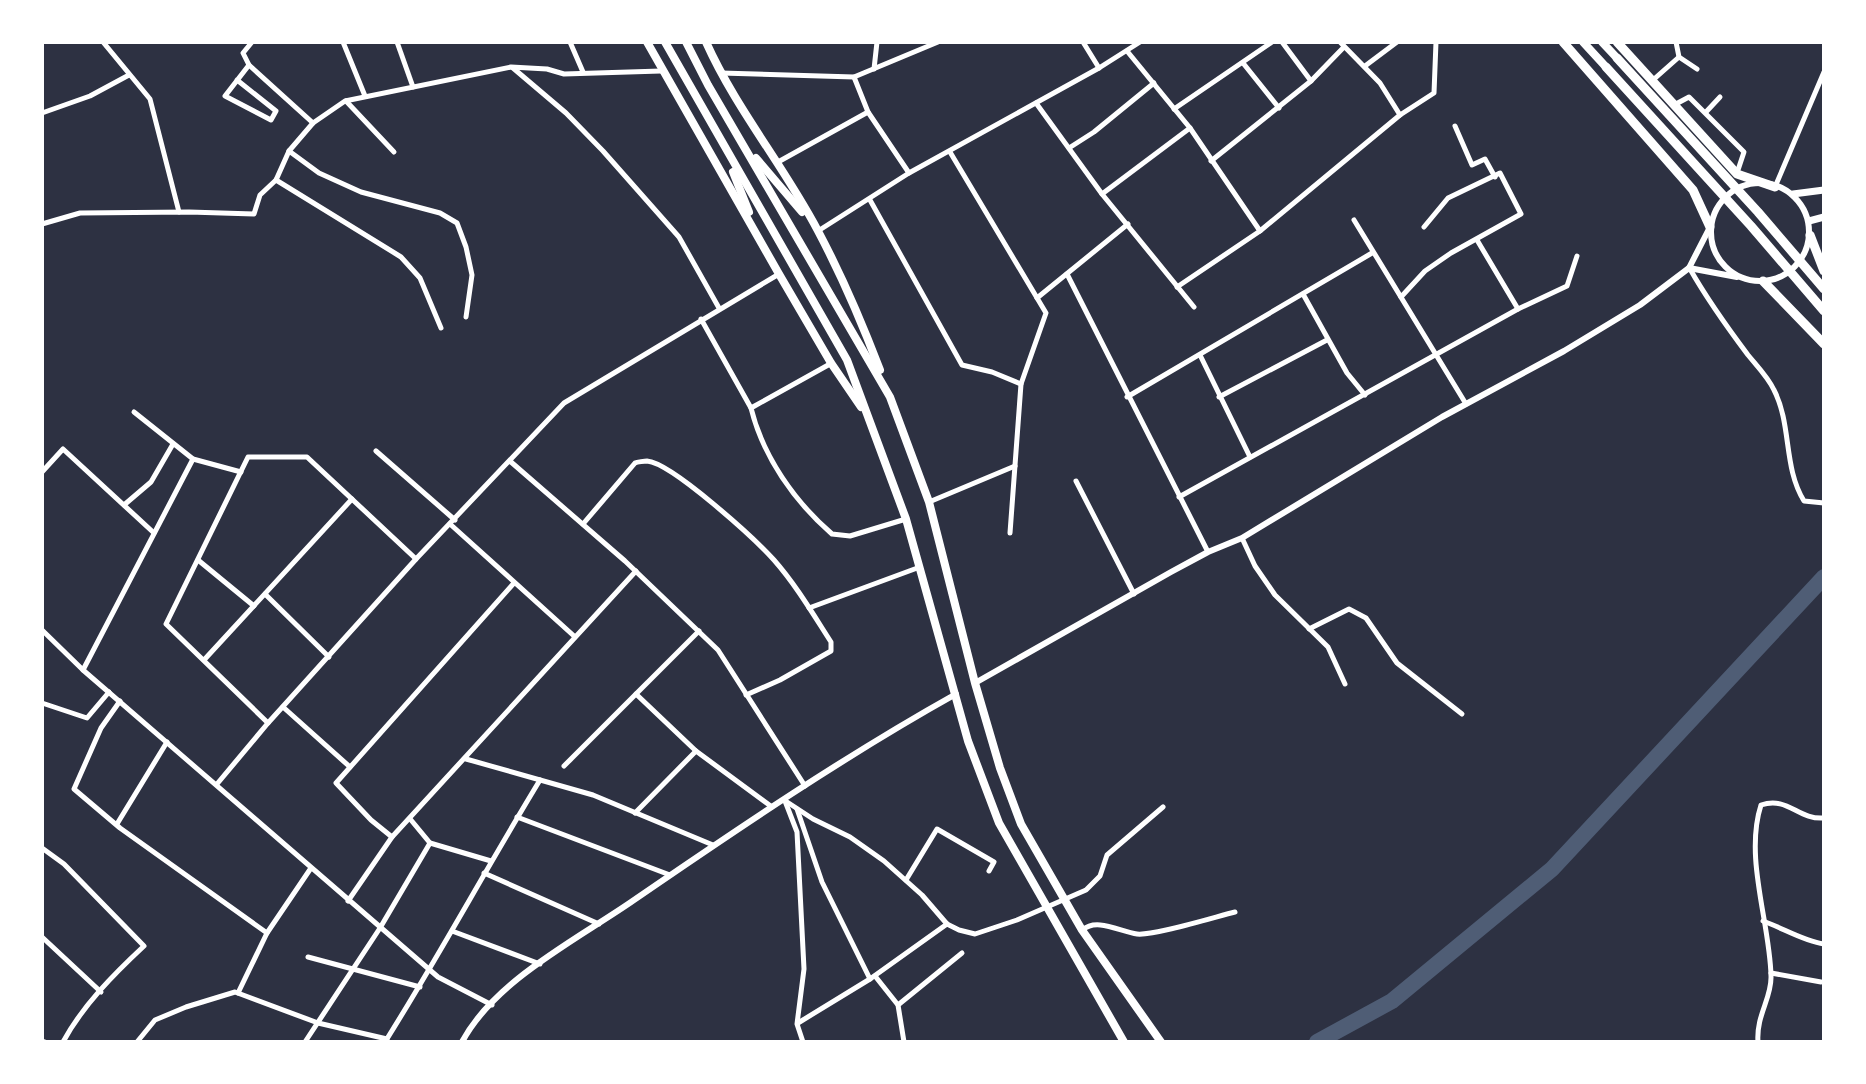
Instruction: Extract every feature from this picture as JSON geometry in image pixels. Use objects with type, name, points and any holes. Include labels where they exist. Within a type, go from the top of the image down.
[{"type":"highway","points":[[1563,42],[1693,190],[1710,227]]},
{"type":"highway","points":[[1617,42],[1737,174],[1775,187]]},
{"type":"highway","points":[[1617,58],[1824,289]]},
{"type":"highway","points":[[1606,67],[1824,311]]},
{"type":"highway","points":[[1810,235],[1824,271]]},
{"type":"highway","points":[[1763,281],[1824,344]]},
{"type":"main road","points":[[647,42],[831,363],[871,422]]},
{"type":"main road","points":[[665,42],[847,360],[906,519],[968,741],[999,823],[1124,1042]]},
{"type":"main road","points":[[686,42],[890,397]]},
{"type":"main road","points":[[706,42],[720,73],[818,231],[864,328],[929,502],[975,683],[1000,768],[1021,824],[1082,930],[1158,1038]]},
{"type":"main road","points":[[1583,42],[1606,67]]},
{"type":"main road","points":[[1602,42],[1617,58]]},
{"type":"main road","points":[[741,141],[818,231]]},
{"type":"main road","points":[[723,145],[759,237]]},
{"type":"main road","points":[[1793,194],[1824,190]]},
{"type":"main road","points":[[1809,221],[1824,217]]},
{"type":"street","points":[[103,42],[150,99],[179,212]]},
{"type":"street","points":[[252,42],[243,53],[249,65],[313,123]]},
{"type":"street","points":[[343,42],[365,96]]},
{"type":"street","points":[[397,42],[413,87]]},
{"type":"street","points":[[570,42],[583,72]]},
{"type":"street","points":[[874,69],[877,42]]},
{"type":"street","points":[[720,73],[854,77],[938,42]]},
{"type":"street","points":[[1083,42],[1099,68]]},
{"type":"street","points":[[818,231],[909,173],[1140,42]]},
{"type":"street","points":[[1174,109],[1272,42]]},
{"type":"street","points":[[1282,42],[1311,81]]},
{"type":"street","points":[[1365,66],[1397,42]]},
{"type":"street","points":[[1177,287],[1260,231],[1400,115],[1434,93],[1436,42]]},
{"type":"street","points":[[1676,42],[1679,57],[1697,69]]},
{"type":"street","points":[[1211,161],[1311,81],[1342,44],[1380,83],[1400,115]]},
{"type":"street","points":[[1127,51],[1190,128],[1260,231]]},
{"type":"street","points":[[1653,81],[1679,57]]},
{"type":"street","points":[[1243,63],[1279,108]]},
{"type":"street","points":[[237,80],[276,111],[271,120],[225,96],[237,80],[249,65]]},
{"type":"street","points":[[511,67],[585,132],[679,237],[719,308]]},
{"type":"street","points":[[42,224],[80,213],[254,214],[260,195],[276,180],[289,151],[313,123],[345,101],[365,96],[511,67],[547,69],[564,74],[661,71]]},
{"type":"street","points":[[1775,187],[1824,72]]},
{"type":"street","points":[[42,113],[90,96],[129,75]]},
{"type":"street","points":[[854,77],[868,112],[909,173]]},
{"type":"street","points":[[1069,149],[1154,83]]},
{"type":"street","points":[[1674,105],[1689,97],[1744,152],[1737,174]]},
{"type":"street","points":[[1706,112],[1720,97]]},
{"type":"street","points":[[345,101],[394,152]]},
{"type":"street","points":[[1036,103],[1102,194],[1194,307]]},
{"type":"street","points":[[778,162],[868,112]]},
{"type":"street","points":[[1455,126],[1472,165],[1485,159],[1495,177]]},
{"type":"street","points":[[1102,194],[1190,128]]},
{"type":"street","points":[[289,151],[319,173],[361,192],[440,213],[457,223],[472,275],[466,317]]},
{"type":"street","points":[[950,152],[1046,313],[1021,384],[1010,533]]},
{"type":"street","points":[[1401,297],[1425,271],[1451,253],[1521,214],[1500,173],[1448,198],[1424,227]]},
{"type":"street","points":[[276,180],[401,257],[420,278],[441,328]]},
{"type":"street","points":[[975,683],[1208,552],[1242,538],[1466,404],[1616,321],[1689,268],[1714,213],[1733,190],[1747,183],[1775,187],[1793,194],[1803,206],[1809,221],[1807,249],[1789,271],[1763,281],[1689,268]]},
{"type":"street","points":[[870,200],[962,365],[992,372],[1021,384]]},
{"type":"street","points":[[1354,220],[1466,404]]},
{"type":"street","points":[[1037,298],[1128,224]]},
{"type":"street","points":[[1710,227],[1716,254],[1724,266],[1748,279]]},
{"type":"street","points":[[1477,240],[1518,309]]},
{"type":"street","points":[[1127,397],[1372,253]]},
{"type":"street","points":[[1179,497],[1518,309],[1567,286],[1577,256]]},
{"type":"street","points":[[1689,268],[1709,302],[1774,388],[1787,427],[1797,489],[1804,501],[1824,503]]},
{"type":"street","points":[[217,784],[416,559],[564,403],[779,274]]},
{"type":"street","points":[[1067,274],[1208,552]]},
{"type":"street","points":[[1303,294],[1347,373],[1365,395]]},
{"type":"street","points":[[701,319],[751,408],[757,432],[775,465],[798,500],[832,534],[850,536],[906,519]]},
{"type":"street","points":[[1219,397],[1327,340]]},
{"type":"street","points":[[1200,355],[1250,457]]},
{"type":"street","points":[[751,408],[831,363]]},
{"type":"street","points":[[134,412],[193,459],[241,472]]},
{"type":"street","points":[[124,505],[151,482],[173,444]]},
{"type":"street","points":[[42,472],[63,449],[154,533]]},
{"type":"street","points":[[376,451],[514,583],[575,636]]},
{"type":"street","points":[[268,723],[166,624],[248,457],[307,457],[416,559]]},
{"type":"street","points":[[83,670],[193,459]]},
{"type":"street","points":[[583,524],[635,463],[646,460],[658,464],[728,517],[773,559],[831,642],[831,651],[746,695]]},
{"type":"street","points":[[511,462],[636,571],[718,650],[805,786]]},
{"type":"street","points":[[929,502],[1015,466]]},
{"type":"street","points":[[1076,481],[1134,594]]},
{"type":"street","points":[[204,660],[352,499]]},
{"type":"street","points":[[1242,538],[1255,566],[1275,595],[1328,647],[1345,684]]},
{"type":"street","points":[[198,560],[254,606]]},
{"type":"street","points":[[809,608],[921,567]]},
{"type":"street","points":[[348,901],[392,837],[411,820],[636,571]]},
{"type":"street","points":[[392,837],[336,783],[514,583]]},
{"type":"street","points":[[265,594],[329,657]]},
{"type":"street","points":[[1309,629],[1349,609],[1366,618],[1397,663],[1462,714]]},
{"type":"street","points":[[42,630],[83,670],[438,977],[492,1005]]},
{"type":"street","points":[[564,766],[699,631]]},
{"type":"street","points":[[42,703],[87,718],[109,692]]},
{"type":"street","points":[[636,694],[696,751],[773,808]]},
{"type":"street","points":[[462,1042],[469,1029],[501,994],[540,964],[881,736],[956,694]]},
{"type":"street","points":[[120,701],[101,728],[74,789],[267,933]]},
{"type":"street","points":[[283,707],[350,767]]},
{"type":"street","points":[[117,824],[167,742]]},
{"type":"street","points":[[635,813],[696,751]]},
{"type":"street","points":[[466,759],[593,795],[715,846]]},
{"type":"street","points":[[137,1042],[155,1020],[186,1007],[238,993],[318,1023],[386,1041],[540,780]]},
{"type":"street","points":[[784,800],[850,837],[906,880],[947,924],[975,934],[1086,890],[1100,876],[1107,855],[1163,807]]},
{"type":"street","points":[[784,800],[797,832],[804,947],[797,1024],[803,1042]]},
{"type":"street","points":[[1758,1042],[1757,1025],[1771,973],[1757,860],[1757,816],[1761,805],[1773,801],[1812,819],[1824,818]]},
{"type":"street","points":[[796,808],[822,882],[872,977],[898,1005],[904,1042]]},
{"type":"street","points":[[517,817],[670,875]]},
{"type":"street","points":[[411,820],[430,843],[491,861]]},
{"type":"street","points":[[906,880],[937,829],[994,862],[989,871]]},
{"type":"street","points":[[305,1042],[380,928],[430,843]]},
{"type":"street","points":[[42,848],[64,864],[144,946],[110,977],[74,1022],[63,1042]]},
{"type":"street","points":[[238,993],[267,933],[311,868]]},
{"type":"street","points":[[484,873],[599,924]]},
{"type":"street","points":[[1082,930],[1096,924],[1141,935],[1235,912]]},
{"type":"street","points":[[1763,921],[1791,930],[1811,942],[1824,944]]},
{"type":"street","points":[[797,1024],[872,977],[947,924]]},
{"type":"street","points":[[452,931],[540,964]]},
{"type":"street","points":[[42,937],[101,992]]},
{"type":"street","points":[[898,1005],[962,953]]},
{"type":"street","points":[[308,957],[420,987]]},
{"type":"street","points":[[1771,973],[1821,982]]},
{"type":"waterway","points":[[1317,1042],[1392,1001],[1552,869],[1824,577]]}]
